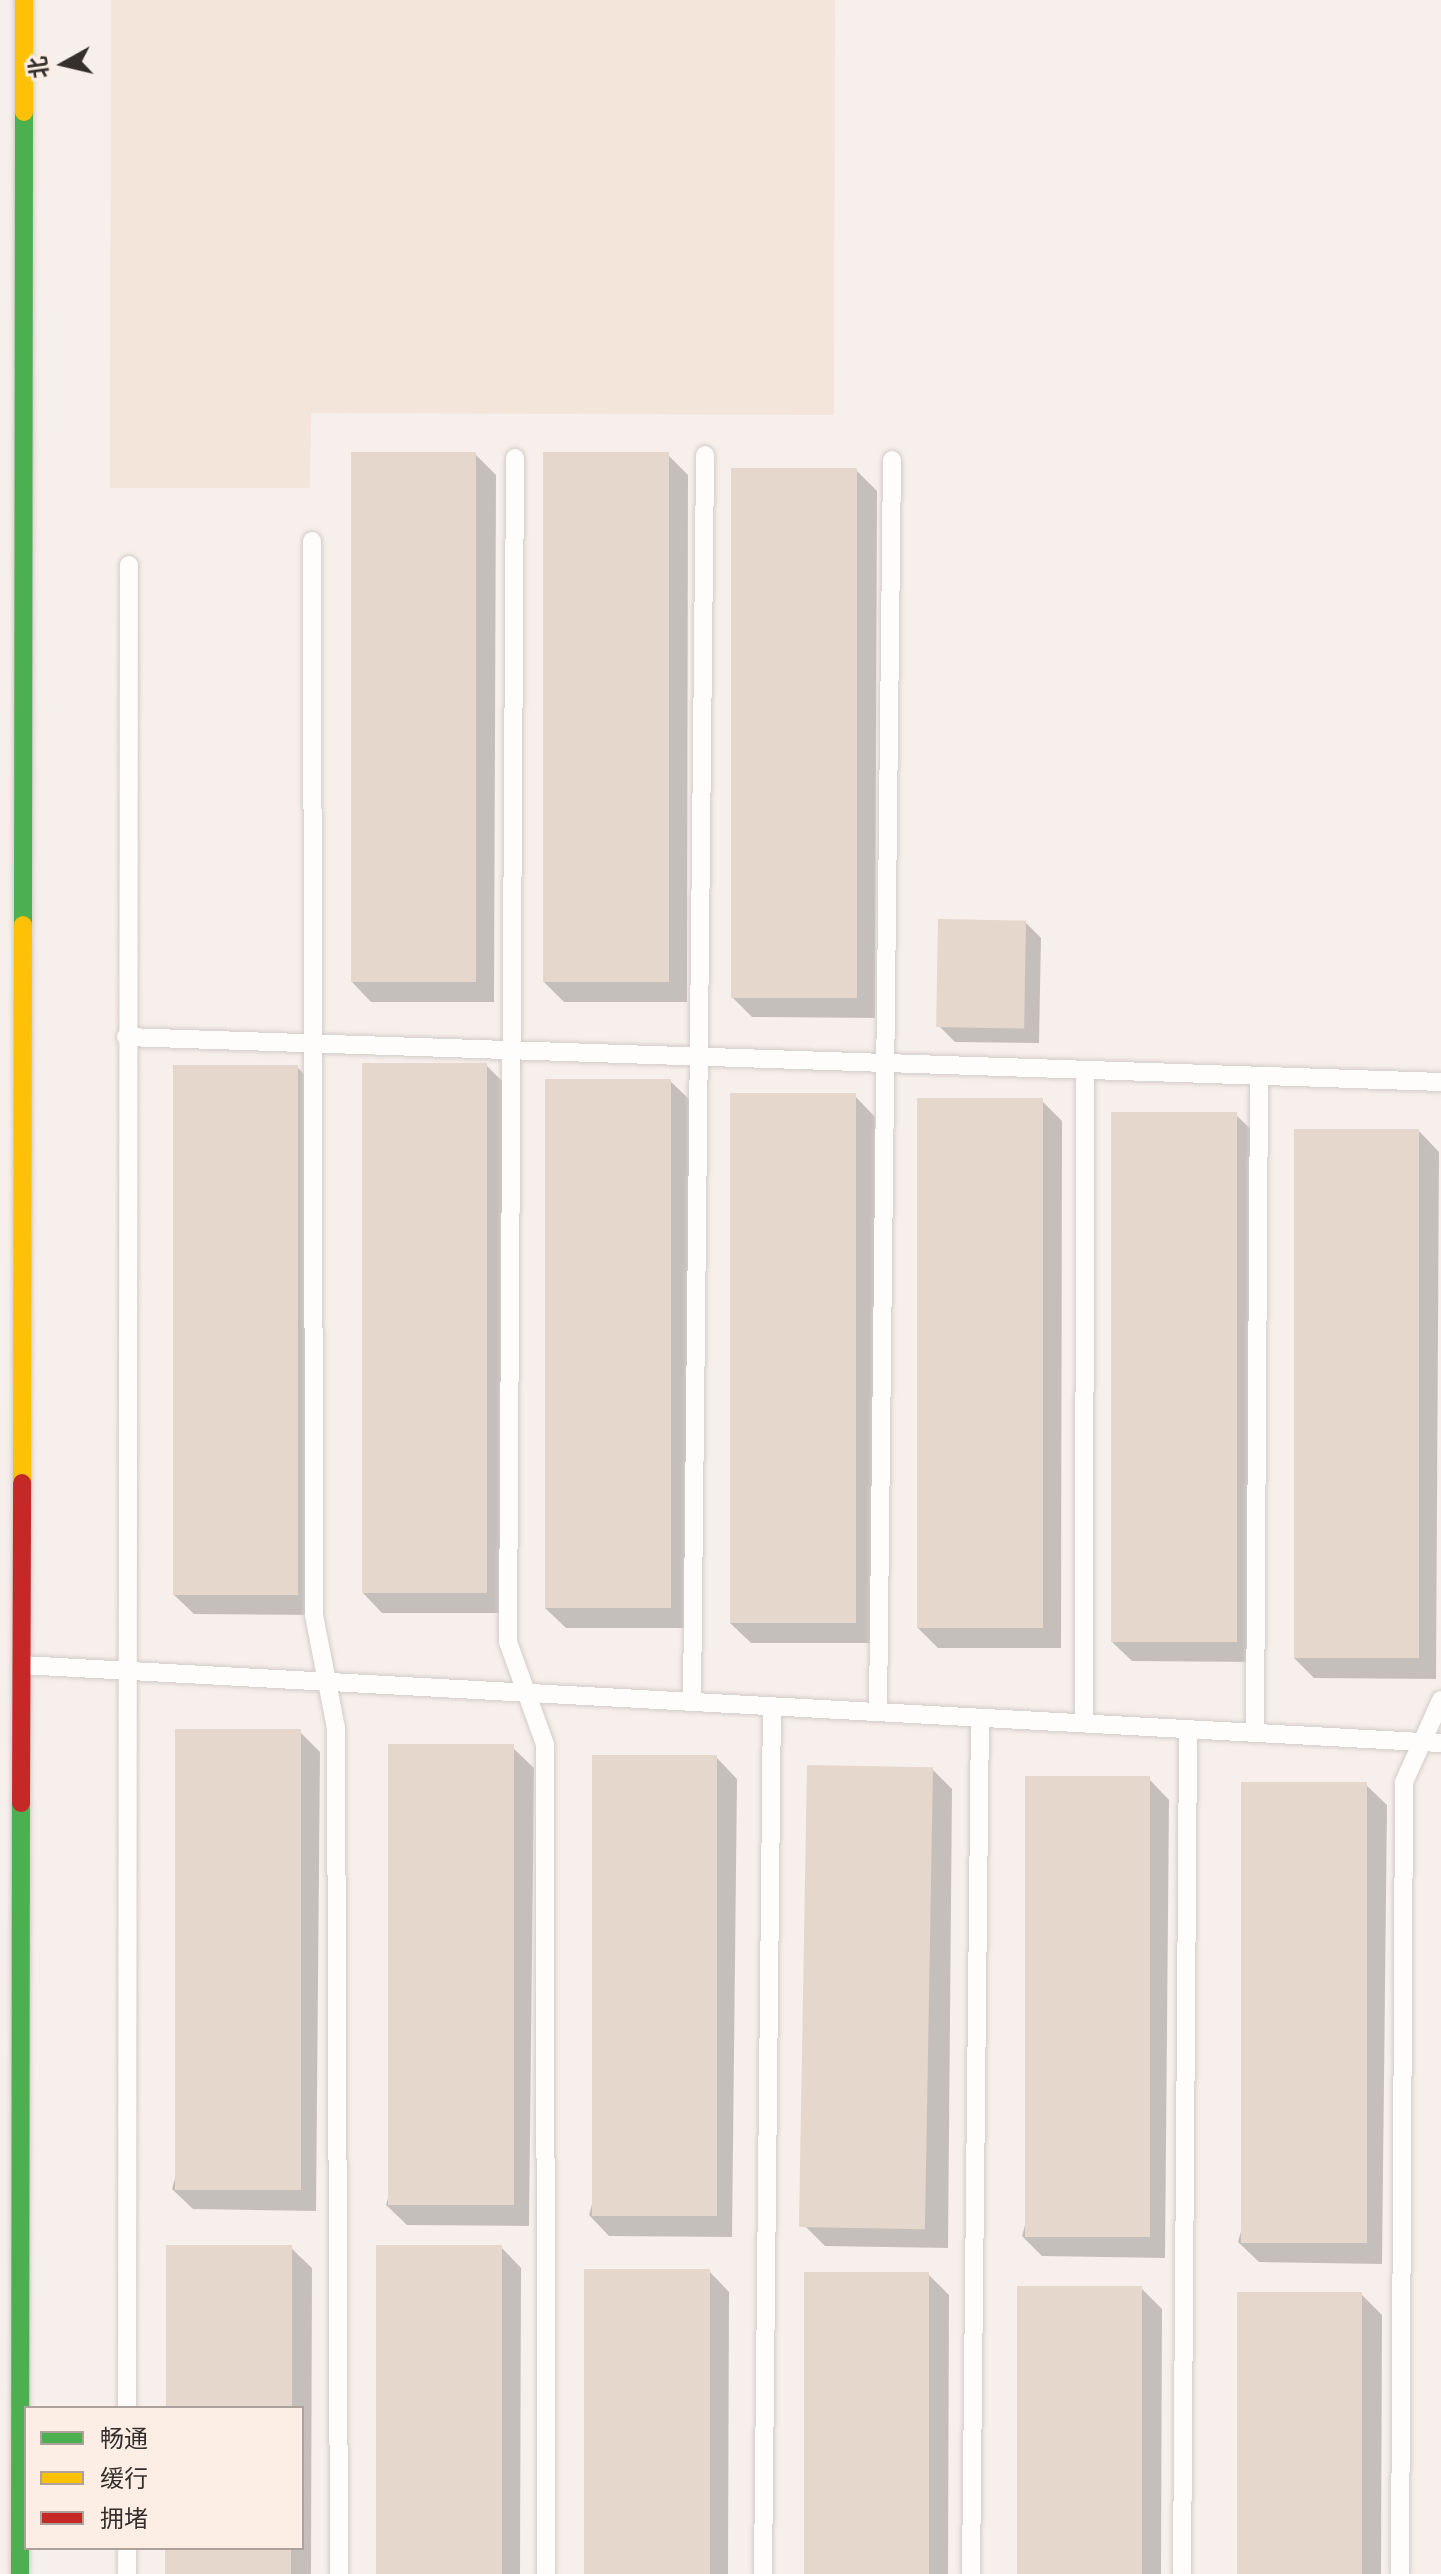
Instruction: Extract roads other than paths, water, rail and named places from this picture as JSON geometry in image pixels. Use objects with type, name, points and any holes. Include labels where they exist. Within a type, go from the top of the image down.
[{"type":"street","points":[[20,2574],[24,0]]},
{"type":"lane","points":[[692,1702],[705,455]]},
{"type":"lane","points":[[515,458],[508,1642],[545,1744],[546,2574]]},
{"type":"lane","points":[[878,1712],[892,460]]},
{"type":"lane","points":[[312,541],[314,1615],[336,1728],[339,2574]]},
{"type":"lane","points":[[127,2406],[126,1037],[129,565]]},
{"type":"lane","points":[[126,1037],[1441,1082]]},
{"type":"lane","points":[[1084,1723],[1085,1070]]},
{"type":"lane","points":[[1255,1733],[1259,1076]]},
{"type":"lane","points":[[21,1665],[1441,1743]]},
{"type":"lane","points":[[1400,2574],[1404,1782],[1441,1700]]},
{"type":"lane","points":[[763,2574],[772,1706]]},
{"type":"lane","points":[[971,2574],[980,1718]]},
{"type":"lane","points":[[1182,2574],[1188,1729]]},
{"type":"lane","points":[[127,2550],[127,2574]]}]
